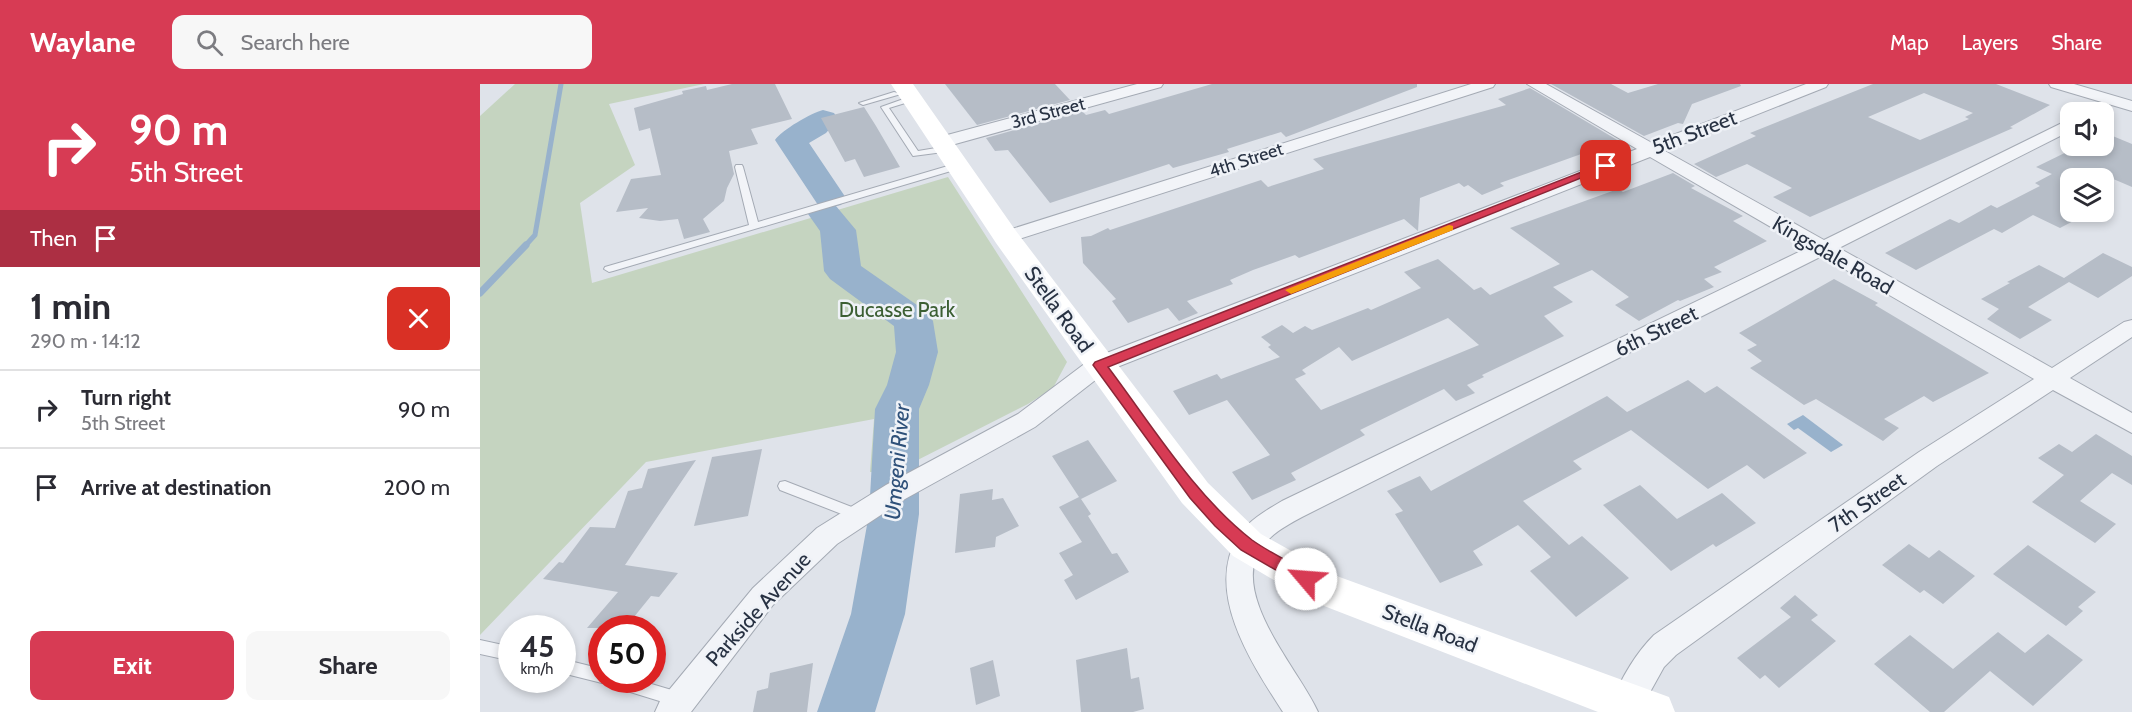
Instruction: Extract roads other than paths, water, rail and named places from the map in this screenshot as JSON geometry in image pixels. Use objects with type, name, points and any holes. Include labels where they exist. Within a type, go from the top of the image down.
[{"type":"main road","name":"Stella Road","points":[[907,91],[1006,237],[1099,365],[1195,493],[1221,522],[1247,545],[1320,587],[1640,707]]},
{"type":"street","name":"3rd Street","points":[[949,152],[1155,84]]},
{"type":"street","name":"4th Street","points":[[1006,237],[1487,84]]},
{"type":"street","name":"Kingsdale Road","points":[[1535,84],[2132,424]]},
{"type":"street","name":"5th Street","points":[[1099,365],[1820,84]]},
{"type":"street","points":[[2057,84],[2132,106]]},
{"type":"street","name":"6th Street","points":[[1247,545],[1264,526],[1292,509],[1822,249],[2060,129]]},
{"type":"street","name":"7th Street","points":[[1640,707],[1653,657],[1665,645],[1928,459],[2132,327]]},
{"type":"street","name":"Parkside Avenue","points":[[675,706],[758,603],[793,564],[862,512],[1017,426],[1099,365]]},
{"type":"street","points":[[1247,545],[1240,568],[1243,605],[1262,651],[1302,712]]},
{"type":"lane","points":[[863,103],[907,91]]},
{"type":"lane","points":[[609,269],[754,226],[949,152]]},
{"type":"lane","points":[[739,167],[754,226]]},
{"type":"lane","points":[[785,486],[862,512]]},
{"type":"lane","points":[[480,646],[498,650]]},
{"type":"lane","points":[[645,693],[675,706]]},
{"type":"water","points":[[1803,415],[1843,445],[1831,452],[1798,428],[1794,430],[1787,424]]},
{"type":"waterway","points":[[525,246],[535,235],[561,84]]},
{"type":"waterway","name":"Umgeni River","points":[[823,119],[815,127],[791,140],[829,198]]},
{"type":"waterway","name":"Umgeni River","points":[[825,214],[838,230],[843,271],[913,321],[917,352],[908,385],[897,409],[894,514],[878,614],[846,712]]},
{"type":"waterway","points":[[480,293],[526,245]]},
{"type":"park label","name":"Ducasse Park","points":[[897,309]]}]
